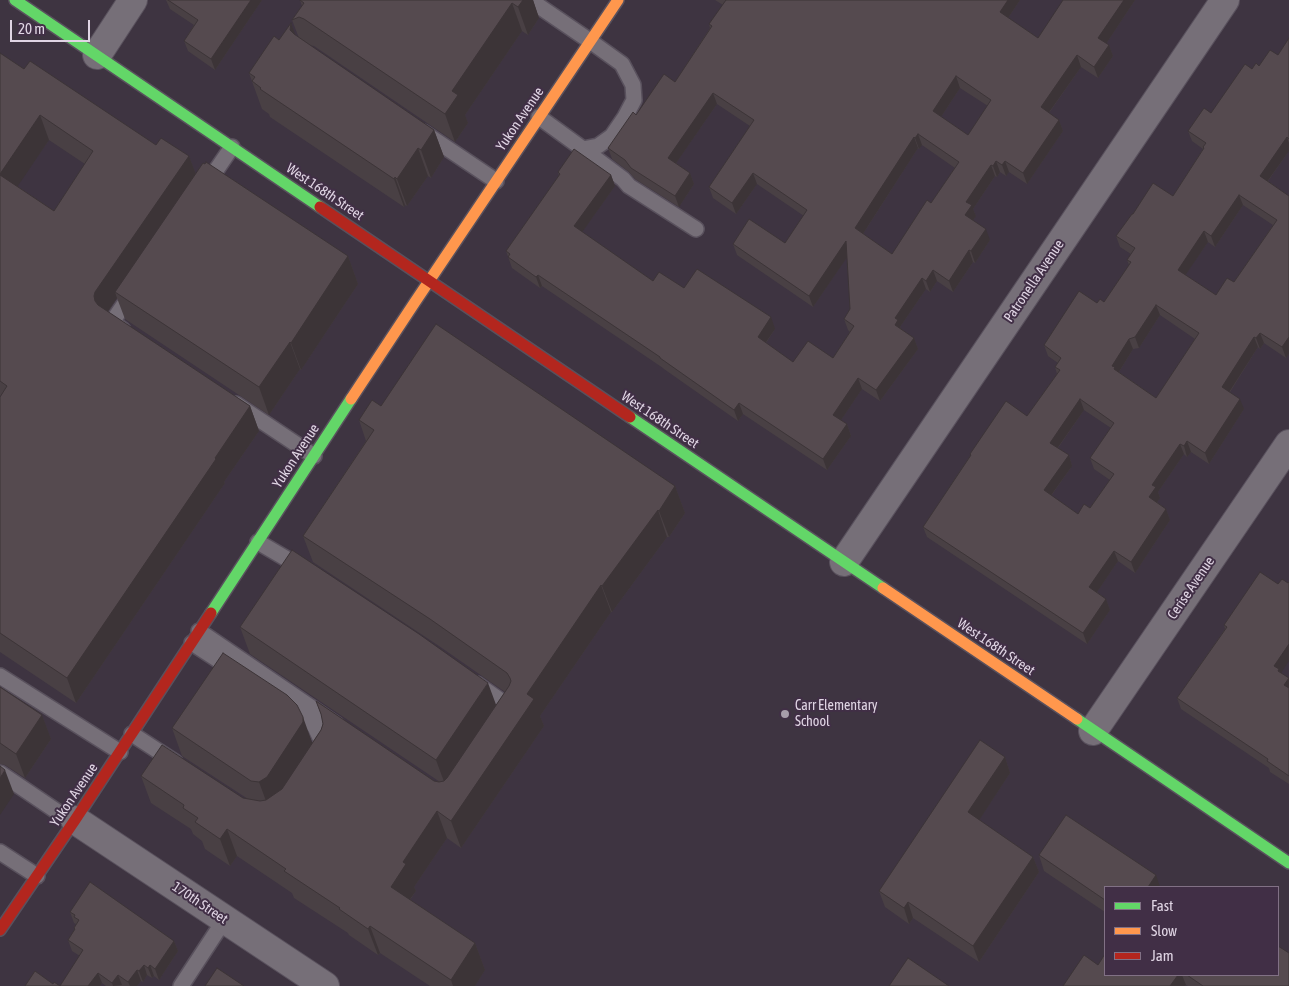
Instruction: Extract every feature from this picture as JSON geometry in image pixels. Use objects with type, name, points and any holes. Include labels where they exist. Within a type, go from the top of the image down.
[{"type":"street","name":"West 168th Street","points":[[15,0],[1289,863]]},
{"type":"street","points":[[96,55],[133,0]]},
{"type":"street","name":"Yukon Avenue","points":[[0,930],[74,822],[429,281],[618,0]]},
{"type":"street","name":"Patronella Avenue","points":[[844,562],[1225,0]]},
{"type":"street","name":"Cerise Avenue","points":[[1093,731],[1289,444]]},
{"type":"street","name":"170th Street","points":[[74,822],[325,986]]},
{"type":"lane","points":[[530,0],[622,64],[633,85],[634,100],[612,136],[598,146],[583,149]]},
{"type":"lane","points":[[539,118],[624,179],[629,186],[696,229]]},
{"type":"lane","points":[[414,126],[496,182]]},
{"type":"lane","points":[[200,193],[232,147]]},
{"type":"lane","points":[[136,338],[112,322],[139,282]]},
{"type":"lane","points":[[225,397],[314,456]]},
{"type":"lane","points":[[258,542],[314,574]]},
{"type":"lane","points":[[196,637],[352,735]]},
{"type":"lane","points":[[196,637],[302,715],[315,727],[322,742],[323,752],[313,766]]},
{"type":"lane","points":[[0,676],[120,752]]},
{"type":"lane","points":[[465,676],[511,708],[501,723]]},
{"type":"lane","points":[[132,734],[187,771]]},
{"type":"lane","points":[[0,773],[74,822]]},
{"type":"lane","points":[[0,852],[37,876]]},
{"type":"lane","points":[[181,986],[225,920]]},
{"type":"building","points":[[168,0],[251,0],[211,59],[184,41],[198,20]]},
{"type":"building","points":[[300,0],[523,0],[518,7],[512,3],[452,91],[458,95],[445,114],[304,19],[299,17],[292,20],[304,3]]},
{"type":"building","points":[[726,0],[1008,0],[1000,12],[1038,38],[1063,0],[1124,0],[1098,38],[1109,45],[1094,67],[1077,55],[1041,107],[1059,120],[1023,173],[1005,161],[1002,165],[996,161],[993,166],[991,165],[966,202],[972,205],[965,215],[986,229],[971,251],[969,250],[949,281],[933,270],[926,281],[922,278],[895,318],[898,320],[895,325],[914,338],[876,390],[858,378],[833,415],[847,424],[823,459],[739,403],[734,410],[660,357],[538,275],[536,277],[508,257],[510,254],[506,251],[560,174],[558,172],[574,149],[611,175],[574,226],[653,281],[659,272],[684,288],[697,269],[771,317],[758,337],[793,362],[808,341],[833,358],[854,326],[844,319],[850,309],[846,241],[809,296],[733,244],[749,219],[785,243],[807,210],[753,173],[732,203],[709,187],[754,120],[713,93],[668,158],[690,173],[675,196],[631,168],[625,160],[608,148],[633,112],[636,115],[664,74],[675,82],[712,26],[709,24]],"holes":[[[956,76],[991,100],[968,135],[933,111]],[[918,134],[959,162],[931,203],[927,200],[892,254],[855,228],[914,137]]]},
{"type":"building","points":[[291,23],[290,30],[294,34],[434,130],[421,150],[418,148],[397,179],[395,177],[394,179],[260,89],[252,81],[255,77],[249,73],[274,36],[279,40]]},
{"type":"building","points":[[1289,38],[1289,139],[1287,137],[1260,176],[1289,196],[1289,337],[1282,347],[1260,333],[1256,338],[1254,337],[1222,387],[1240,399],[1205,453],[1187,441],[1184,446],[1180,444],[1152,485],[1156,487],[1149,497],[1166,509],[1131,562],[1114,551],[1089,587],[1106,599],[1083,633],[923,527],[1006,401],[1027,416],[1060,370],[1055,367],[1061,358],[1044,345],[1079,291],[1097,303],[1100,299],[1104,302],[1131,262],[1127,260],[1135,248],[1116,236],[1153,183],[1173,196],[1206,143],[1188,131],[1204,108],[1211,113],[1245,64],[1252,69],[1256,63],[1259,66],[1270,50],[1278,55]],"holes":[[[1239,195],[1277,220],[1234,282],[1227,278],[1216,295],[1178,270],[1204,231],[1211,236]],[[1156,305],[1199,333],[1156,398],[1112,366],[1129,339],[1135,337]],[[1080,399],[1114,423],[1090,458],[1114,474],[1090,508],[1084,504],[1078,514],[1044,490],[1069,455],[1050,443]]]},
{"type":"building","points":[[0,53],[24,69],[30,61],[156,145],[161,138],[189,156],[95,292],[95,301],[98,305],[250,406],[67,678],[0,633],[0,397],[7,386],[0,381],[0,175],[54,211],[93,151],[40,115],[0,174]]},
{"type":"building","points":[[206,162],[348,256],[291,343],[259,387],[115,292],[203,163],[205,164]]},
{"type":"building","points":[[436,324],[675,486],[659,511],[601,585],[527,694],[534,699],[451,821],[437,811],[403,862],[406,864],[391,887],[475,943],[451,980],[370,926],[368,929],[284,871],[286,869],[227,829],[220,839],[195,822],[198,818],[183,808],[184,805],[141,776],[162,745],[243,798],[260,801],[266,800],[282,789],[321,730],[323,724],[316,701],[434,781],[444,781],[509,686],[511,681],[507,673],[430,619],[303,536],[374,430],[359,420],[372,400],[381,406]]},
{"type":"building","points":[[292,550],[419,634],[488,683],[436,760],[240,627]]},
{"type":"building","points":[[1260,572],[1278,584],[1282,579],[1289,582],[1289,644],[1274,666],[1289,678],[1284,685],[1289,688],[1289,776],[1267,761],[1268,759],[1177,698],[1227,627],[1224,625]]},
{"type":"building","points":[[223,653],[287,695],[297,705],[303,717],[303,722],[267,777],[259,782],[251,781],[172,728]]},
{"type":"building","points":[[0,687],[42,715],[16,754],[0,743]]},
{"type":"building","points":[[980,740],[1005,757],[968,812],[1033,857],[973,946],[908,902],[904,908],[879,891]]},
{"type":"building","points":[[0,766],[5,770],[0,778]]},
{"type":"building","points":[[1066,815],[1156,875],[1149,886],[1104,886],[1104,899],[1039,855]]},
{"type":"building","points":[[90,882],[174,941],[155,969],[150,965],[148,968],[144,965],[139,971],[137,970],[128,982],[118,975],[112,983],[98,973],[88,986],[60,986],[83,950],[68,940],[79,920],[70,912]]},
{"type":"building","points":[[1279,947],[1289,953],[1289,986],[1203,986],[1188,976],[1279,976]]},
{"type":"building","points":[[1084,955],[1098,965],[1104,956],[1104,976],[1177,976],[1170,986],[1063,986]]},
{"type":"building","points":[[908,958],[949,986],[889,986]]},
{"type":"building","points":[[217,968],[244,986],[205,986]]},
{"type":"building","points":[[35,971],[53,984],[54,982],[60,986],[25,986]]},
{"type":"traffic: fast","points":[[15,0],[320,207]]},
{"type":"traffic: fast","points":[[211,613],[351,399]]},
{"type":"traffic: fast","points":[[630,417],[883,588]]},
{"type":"traffic: fast","points":[[1077,719],[1289,863]]},
{"type":"traffic: slow","points":[[351,399],[618,0]]},
{"type":"traffic: slow","points":[[883,588],[1077,719]]},
{"type":"traffic: jam","points":[[320,207],[630,417]]},
{"type":"traffic: jam","points":[[0,930],[211,613]]},
{"type":"place","name":"Carr Elementary School","points":[[785,714]]}]
